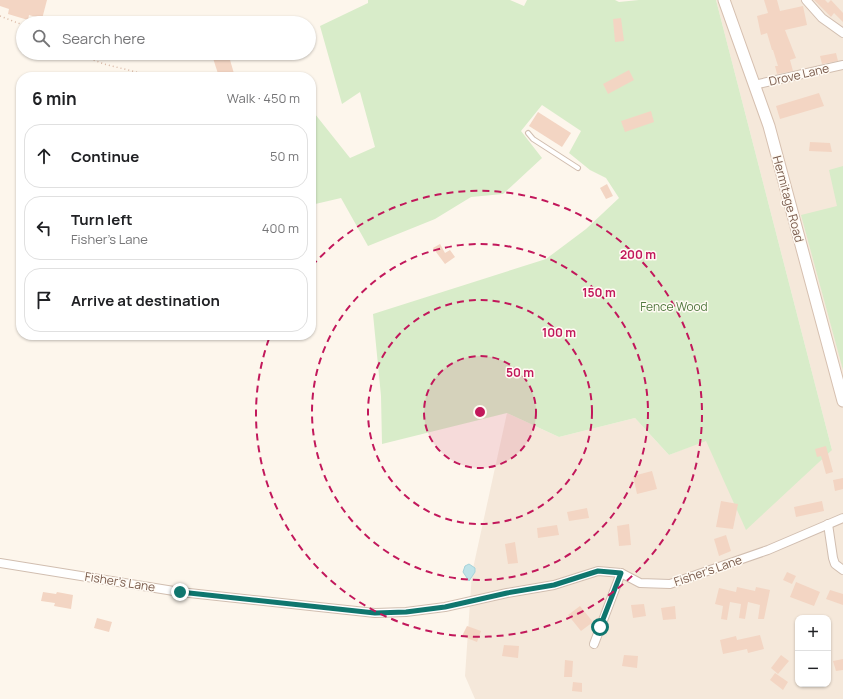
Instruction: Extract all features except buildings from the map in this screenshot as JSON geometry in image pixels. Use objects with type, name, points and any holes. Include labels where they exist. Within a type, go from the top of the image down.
[{"type":"street","name":"Hermitage Road","points":[[724,0],[769,126],[843,400]]},
{"type":"street","points":[[806,0],[822,18],[843,33]]},
{"type":"street","name":"Drove Lane","points":[[754,85],[843,65]]},
{"type":"street","name":"Fisher's Lane","points":[[0,563],[180,592],[375,613],[406,612],[445,607],[507,593],[554,585],[598,571],[621,573],[640,583],[670,584],[768,550],[843,518]]},
{"type":"street","points":[[828,524],[833,558],[835,564],[843,570]]},
{"type":"street","points":[[594,644],[621,573]]},
{"type":"lane","points":[[528,133],[533,139],[578,168]]},
{"type":"path","points":[[0,16],[16,22]]},
{"type":"path","points":[[94,60],[136,72]]},
{"type":"shaded area","points":[[716,0],[843,0],[843,699],[475,699],[465,676],[472,573],[507,413],[559,437],[635,418],[669,455],[706,440],[832,450]]},
{"type":"green space","name":"Fence Wood","points":[[368,0],[510,0],[524,6],[527,0],[615,0],[619,2],[639,0],[716,0],[832,450],[746,530],[706,441],[669,455],[635,418],[559,437],[507,413],[382,444],[381,396],[373,314],[546,259],[586,229],[619,198],[606,178],[590,170],[569,153],[581,131],[542,105],[521,131],[542,158],[503,194],[471,197],[435,219],[368,246],[341,198],[316,204],[316,115],[350,158],[375,147],[360,92],[342,104],[320,26],[368,3]]},
{"type":"green space","points":[[843,166],[843,370],[801,215],[837,206],[829,170]]},
{"type":"water","points":[[469,564],[475,568],[475,572],[469,581],[463,572],[465,566]]},
{"type":"route","points":[[180,592],[268,600],[375,613],[406,612],[445,607],[507,593],[554,585],[598,571],[621,573],[600,627]]}]
